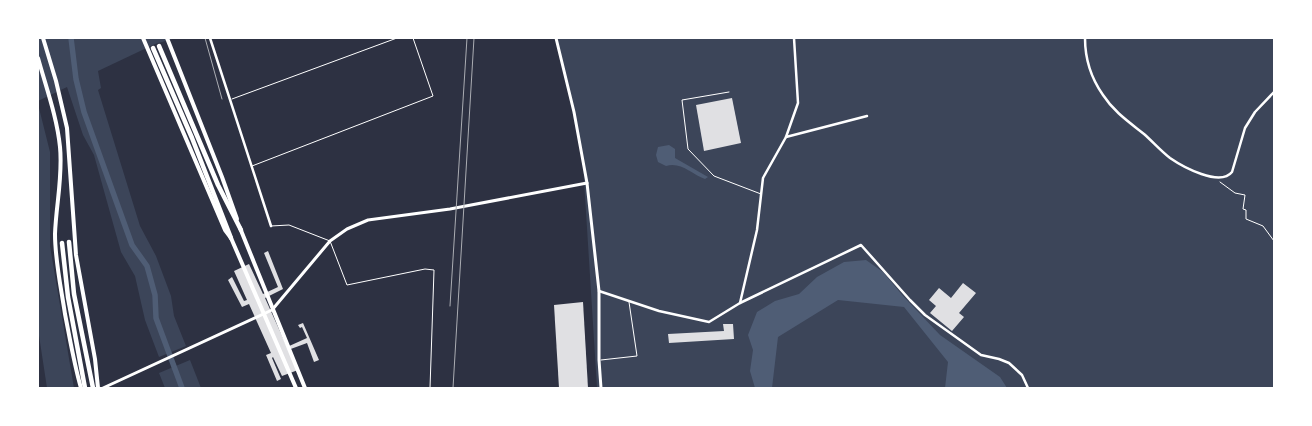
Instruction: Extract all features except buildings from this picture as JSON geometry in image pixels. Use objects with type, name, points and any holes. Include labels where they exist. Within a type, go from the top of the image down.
[{"type":"highway","points":[[159,46],[218,185],[241,230]]},
{"type":"highway","points":[[153,48],[192,138],[231,238]]},
{"type":"highway","points":[[62,242],[68,297],[85,388]]},
{"type":"highway","points":[[69,242],[74,294],[93,388]]},
{"type":"main road","points":[[43,38],[67,128],[76,255],[95,359],[98,388]]},
{"type":"main road","points":[[143,38],[225,230],[231,238],[296,388]]},
{"type":"main road","points":[[167,38],[272,310],[305,388]]},
{"type":"main road","points":[[38,58],[60,147],[55,251],[74,364],[81,388]]},
{"type":"street","points":[[210,38],[271,226]]},
{"type":"street","points":[[556,38],[574,112],[587,183],[599,290],[601,388]]},
{"type":"street","points":[[740,303],[757,230],[763,178],[786,137],[798,103],[794,38]]},
{"type":"street","points":[[1085,38],[1089,67],[1094,79],[1103,96],[1118,113],[1170,158],[1190,169],[1215,177],[1224,178],[1232,172],[1245,128],[1255,112],[1274,92]]},
{"type":"street","points":[[786,137],[867,116]]},
{"type":"street","points":[[103,388],[272,310],[330,241],[347,229],[368,220],[450,209],[587,183]]},
{"type":"street","points":[[599,290],[659,311],[709,322],[740,303],[861,244],[910,300],[926,315],[981,355],[1009,363],[1022,375],[1028,388]]},
{"type":"lane","points":[[230,99],[397,38]]},
{"type":"lane","points":[[251,166],[433,96],[412,38]]},
{"type":"lane","points":[[729,92],[682,100],[688,149],[714,176],[762,195]]},
{"type":"lane","points":[[271,226],[289,225],[330,241],[347,285],[425,269],[434,270],[430,388]]},
{"type":"lane","points":[[599,360],[637,356],[629,301]]},
{"type":"path","points":[[1215,177],[1235,192],[1245,194],[1243,208],[1246,210],[1246,219],[1263,226],[1274,241]]},
{"type":"shaded area","points":[[38,38],[176,38],[155,44],[98,71],[101,88],[98,90],[140,226],[156,256],[171,296],[174,316],[186,346],[159,357],[145,320],[135,276],[121,252],[94,155],[83,135],[67,87],[38,101]]},
{"type":"shaded area","points":[[557,38],[1274,38],[1274,388],[597,388],[583,164]]},
{"type":"shaded area","points":[[38,104],[50,152],[50,246],[74,388],[47,388],[38,329]]},
{"type":"shaded area","points":[[669,145],[675,149],[675,158],[708,177],[705,179],[676,165],[666,166],[658,162],[656,155],[658,147]]},
{"type":"shaded area","points":[[866,260],[883,272],[940,335],[1000,377],[1007,388],[945,388],[948,362],[904,307],[838,300],[778,337],[772,388],[755,388],[750,371],[753,350],[748,335],[757,312],[775,301],[799,294],[817,277],[844,262]]},
{"type":"shaded area","points":[[190,360],[201,388],[165,388],[159,373]]},
{"type":"waterway","points":[[71,38],[76,79],[84,112],[132,245],[147,266],[155,295],[156,318],[182,388]]},
{"type":"railway","points":[[205,38],[222,99]]},
{"type":"railway","points":[[450,306],[467,38]]},
{"type":"railway","points":[[453,388],[474,38]]}]
